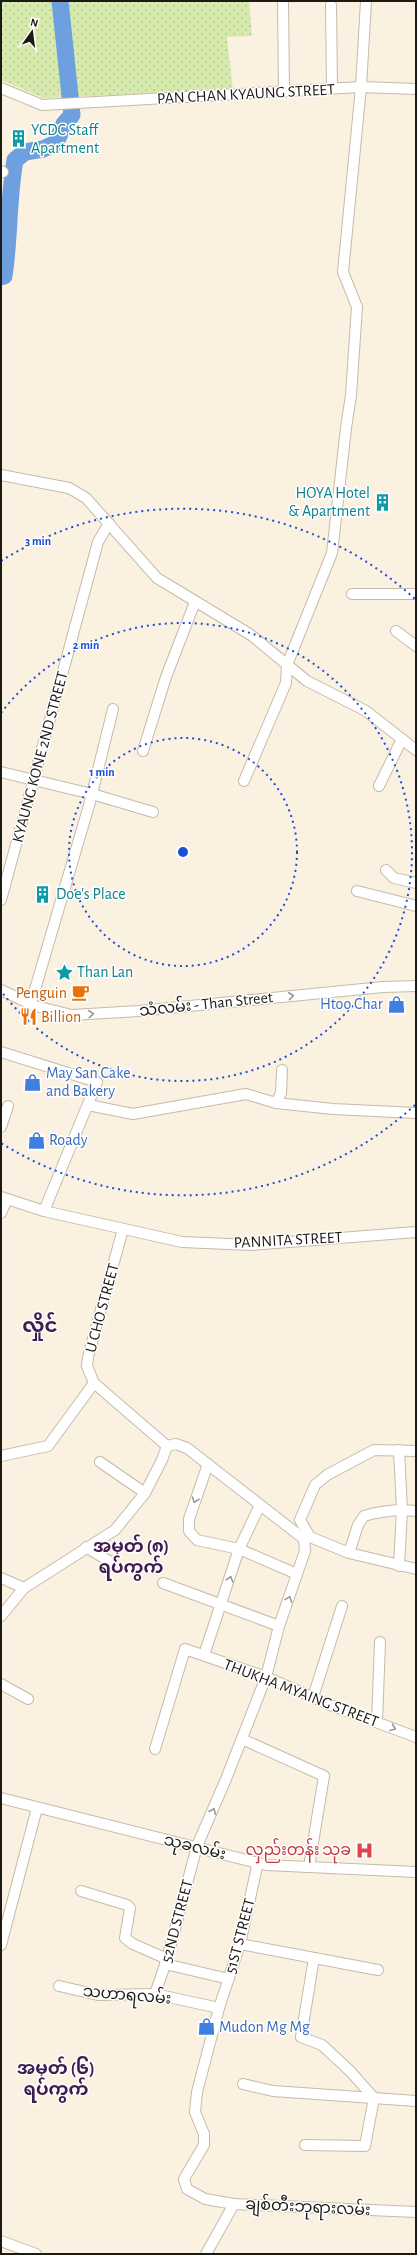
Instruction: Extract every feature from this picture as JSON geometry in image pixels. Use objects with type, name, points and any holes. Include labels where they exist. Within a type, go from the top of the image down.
[{"type":"street","points":[[283,1],[284,92]]},
{"type":"street","points":[[244,780],[286,683],[287,664],[332,553],[351,395],[357,324],[357,307],[343,272],[361,88],[366,1]]},
{"type":"street","points":[[331,5],[332,89]]},
{"type":"street","name":"PAN CHAN KYAUNG STREET","points":[[1,88],[42,105],[332,89],[416,89]]},
{"type":"street","points":[[1,475],[69,488],[86,498],[157,578],[250,636],[307,681],[366,711],[416,750]]},
{"type":"street","name":"KYAUNG KONE 2ND STREET","points":[[1,900],[98,542],[109,524]]},
{"type":"street","points":[[352,594],[416,594]]},
{"type":"street","points":[[143,751],[166,678],[195,602]]},
{"type":"street","points":[[396,631],[416,646]]},
{"type":"street","points":[[31,1003],[92,794],[113,709]]},
{"type":"street","points":[[379,786],[402,739]]},
{"type":"street","points":[[1,772],[92,794],[153,812]]},
{"type":"street","points":[[386,870],[394,878],[416,883]]},
{"type":"street","points":[[357,891],[416,906]]},
{"type":"street","name":"သံလမ်း - Than Street","points":[[1,990],[31,1003],[72,1015],[147,1010],[383,987],[416,986]]},
{"type":"street","points":[[1,1052],[96,1081],[97,1084],[44,1211]]},
{"type":"street","points":[[276,1103],[281,1093],[282,1070]]},
{"type":"street","points":[[88,1105],[133,1114],[246,1094],[276,1103],[333,1109],[416,1113]]},
{"type":"street","points":[[1,1127],[8,1106]]},
{"type":"street","points":[[1,1213],[4,1198]]},
{"type":"street","name":"PANNITA STREET","points":[[4,1198],[44,1211],[123,1230],[182,1242],[252,1245],[416,1232]]},
{"type":"street","name":"U CHO STREET","points":[[123,1230],[88,1357],[87,1366],[94,1383],[167,1446]]},
{"type":"street","points":[[1,1456],[48,1446],[94,1383]]},
{"type":"street","points":[[1,1616],[24,1588],[86,1547],[115,1530],[145,1493],[162,1460],[167,1446],[176,1444],[187,1448],[260,1505],[239,1549],[222,1606],[204,1655]]},
{"type":"street","points":[[416,1451],[374,1450],[327,1475],[315,1485],[300,1520],[310,1537],[349,1553],[416,1569]]},
{"type":"street","points":[[399,1450],[402,1510],[399,1566]]},
{"type":"street","points":[[100,1462],[145,1493]]},
{"type":"street","points":[[208,1464],[189,1519],[189,1531],[198,1540],[239,1549],[297,1574]]},
{"type":"street","name":"52ND STREET","points":[[155,1994],[166,1961],[197,1846],[242,1739],[266,1677],[279,1626],[305,1551],[304,1540],[260,1505]]},
{"type":"street","points":[[349,1553],[358,1525],[364,1516],[375,1513],[402,1510],[416,1511]]},
{"type":"street","points":[[86,1547],[110,1561]]},
{"type":"street","points":[[1,1578],[24,1588]]},
{"type":"street","points":[[163,1582],[222,1606],[279,1626]]},
{"type":"street","points":[[313,1697],[342,1606]]},
{"type":"street","points":[[377,1722],[380,1642]]},
{"type":"street","name":"THUKHA MYAING STREET","points":[[155,1749],[185,1649],[266,1677],[416,1737]]},
{"type":"street","points":[[1,1684],[28,1699]]},
{"type":"street","points":[[242,1739],[324,1776],[309,1867]]},
{"type":"street","name":"သုခလမ်း","points":[[1,1798],[258,1862],[309,1867],[416,1872]]},
{"type":"street","points":[[1,1945],[37,1808]]},
{"type":"street","name":"51ST STREET","points":[[234,2204],[205,2199],[186,2190],[184,2179],[204,2145],[204,2134],[195,2112],[196,2092],[219,2008],[240,1944],[258,1862]]},
{"type":"street","points":[[81,1891],[127,1905],[130,1908],[126,1938],[133,1944],[166,1961],[229,1979]]},
{"type":"street","points":[[240,1944],[378,1970]]},
{"type":"street","points":[[314,1958],[301,2037],[322,2045],[350,2071],[374,2098]]},
{"type":"street","name":"သဟာရလမ်း","points":[[59,1986],[98,1995],[155,1994],[219,2008]]},
{"type":"street","points":[[243,2084],[274,2092],[416,2101]]},
{"type":"street","points":[[305,2145],[365,2146],[374,2098]]},
{"type":"street","name":"ချစ်တီးဘုရားလမ်း","points":[[206,2254],[234,2204],[416,2212]]},
{"type":"street","points":[[1,2241],[36,2254]]},
{"type":"green space","points":[[1,1],[249,1],[252,36],[227,37],[233,90],[43,98],[1,80]]},
{"type":"waterway","points":[[1,277],[4,276],[6,261],[11,189],[15,160],[25,152],[43,149],[56,143],[64,124],[72,115],[60,1]]},
{"type":"place","name":"YCDC Staff Apartment","points":[[18,139]]},
{"type":"place","name":"HOYA Hotel & Apartment","points":[[383,502]]},
{"type":"place","name":"Doe's Place","points":[[43,894]]},
{"type":"place","name":"Than Lan","points":[[64,972]]},
{"type":"place","name":"Penguin","points":[[80,993]]},
{"type":"place","name":"Htoo Char","points":[[396,1004]]},
{"type":"place","name":"Billion","points":[[28,1017]]},
{"type":"place","name":"May San Cake and Bakery","points":[[33,1082]]},
{"type":"place","name":"Roady","points":[[36,1140]]},
{"type":"place","name":"လှည်းတန်း သုခ","points":[[364,1850]]},
{"type":"place","name":"Mudon Mg Mg","points":[[206,2027]]},
{"type":"district","name":"လှိုင်","points":[[40,1326]]},
{"type":"district","name":"အမှတ် (၈) ရပ်ကွက်","points":[[131,1557]]},
{"type":"district","name":"အမှတ် (၆) ရပ်ကွက်","points":[[56,2079]]}]
